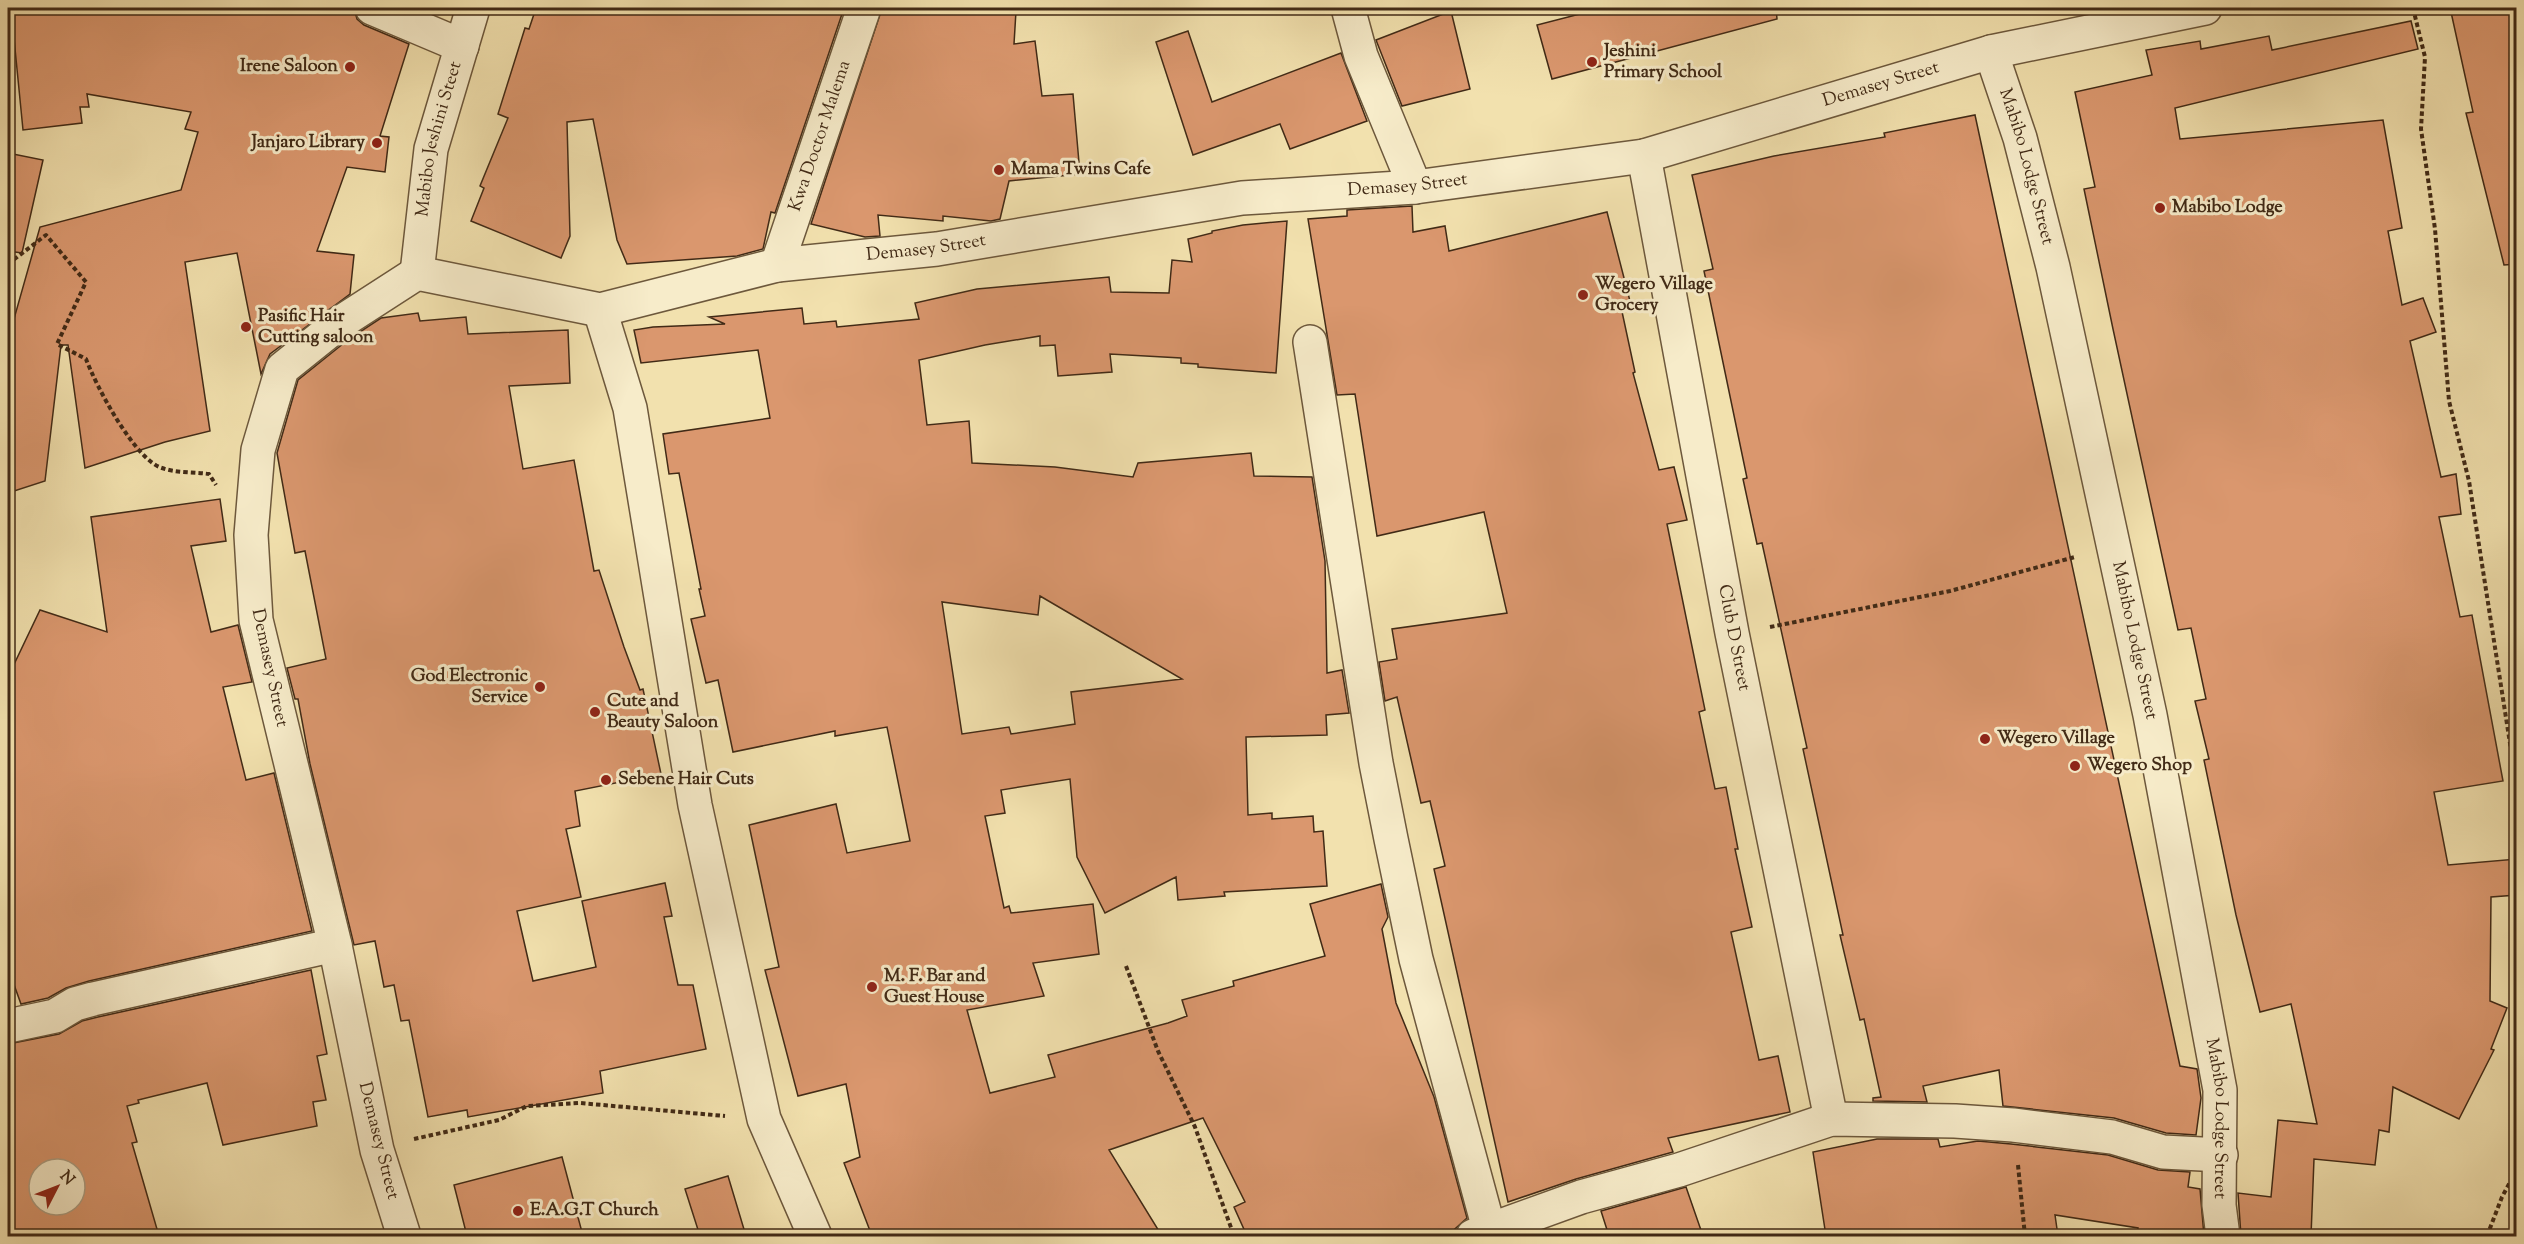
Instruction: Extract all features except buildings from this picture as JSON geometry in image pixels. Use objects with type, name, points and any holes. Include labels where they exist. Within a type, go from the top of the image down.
[{"type":"street","points":[[372,8],[462,46]]},
{"type":"street","name":"Mabibo Jeshini Steet","points":[[417,273],[430,149],[473,8]]},
{"type":"street","name":"Kwa Doctor Malema","points":[[777,265],[864,8]]},
{"type":"street","points":[[1348,8],[1361,56],[1415,187]]},
{"type":"street","name":"Demasey Street","points":[[404,1236],[377,1150],[335,945],[256,620],[251,535],[258,450],[282,369],[338,324],[417,273],[600,310],[777,265],[937,249],[1242,198],[1415,187],[1644,156],[1991,52],[2205,8]]},
{"type":"street","name":"Mabibo Lodge Street","points":[[1991,52],[2020,138],[2050,257],[2152,726],[2218,1078],[2221,1155],[2219,1205],[2223,1236]]},
{"type":"street","name":"Club D Street","points":[[1644,156],[1732,633],[1831,1119]]},
{"type":"street","points":[[600,310],[630,408],[695,805],[764,1119],[816,1236]]},
{"type":"street","points":[[1310,342],[1376,764],[1416,958],[1481,1233],[1581,1197],[1679,1170],[1831,1119],[1955,1121],[2013,1125],[2112,1137],[2163,1152],[2221,1155]]},
{"type":"street","points":[[8,1026],[55,1016],[75,1004],[93,999],[335,945]]},
{"type":"path","points":[[2414,8],[2425,57],[2421,129],[2434,229],[2449,401],[2469,482],[2514,769]]},
{"type":"path","points":[[8,264],[46,235],[86,282],[57,344],[86,359],[99,392],[140,455],[160,468],[208,474],[251,535]]},
{"type":"path","points":[[1732,633],[1950,591],[2114,546]]},
{"type":"path","points":[[1126,966],[1158,1051],[1195,1127],[1234,1236]]},
{"type":"path","points":[[377,1150],[446,1130],[499,1120],[527,1106],[580,1103],[764,1119]]},
{"type":"path","points":[[2013,1125],[2025,1236]]},
{"type":"path","points":[[2487,1236],[2502,1197],[2517,1172]]},
{"type":"place","name":"Jeshini Primary School","points":[[1592,62]]},
{"type":"place","name":"Irene Saloon","points":[[350,67]]},
{"type":"place","name":"Janjaro Library","points":[[377,143]]},
{"type":"place","name":"Mama Twins Cafe","points":[[999,170]]},
{"type":"place","name":"Mabibo Lodge","points":[[2160,208]]},
{"type":"place","name":"Wegero Village Grocery","points":[[1583,295]]},
{"type":"place","name":"Pasific Hair Cutting saloon","points":[[246,327]]},
{"type":"place","name":"God Electronic Service","points":[[540,687]]},
{"type":"place","name":"Cute and Beauty Saloon","points":[[595,712]]},
{"type":"place","name":"Wegero Village","points":[[1985,739]]},
{"type":"place","name":"Wegero Shop","points":[[2075,766]]},
{"type":"place","name":"Sebene Hair Cuts","points":[[606,780]]},
{"type":"place","name":"M. F. Bar and Guest House","points":[[872,987]]},
{"type":"place","name":"E.A.G.T Church","points":[[518,1211]]}]
